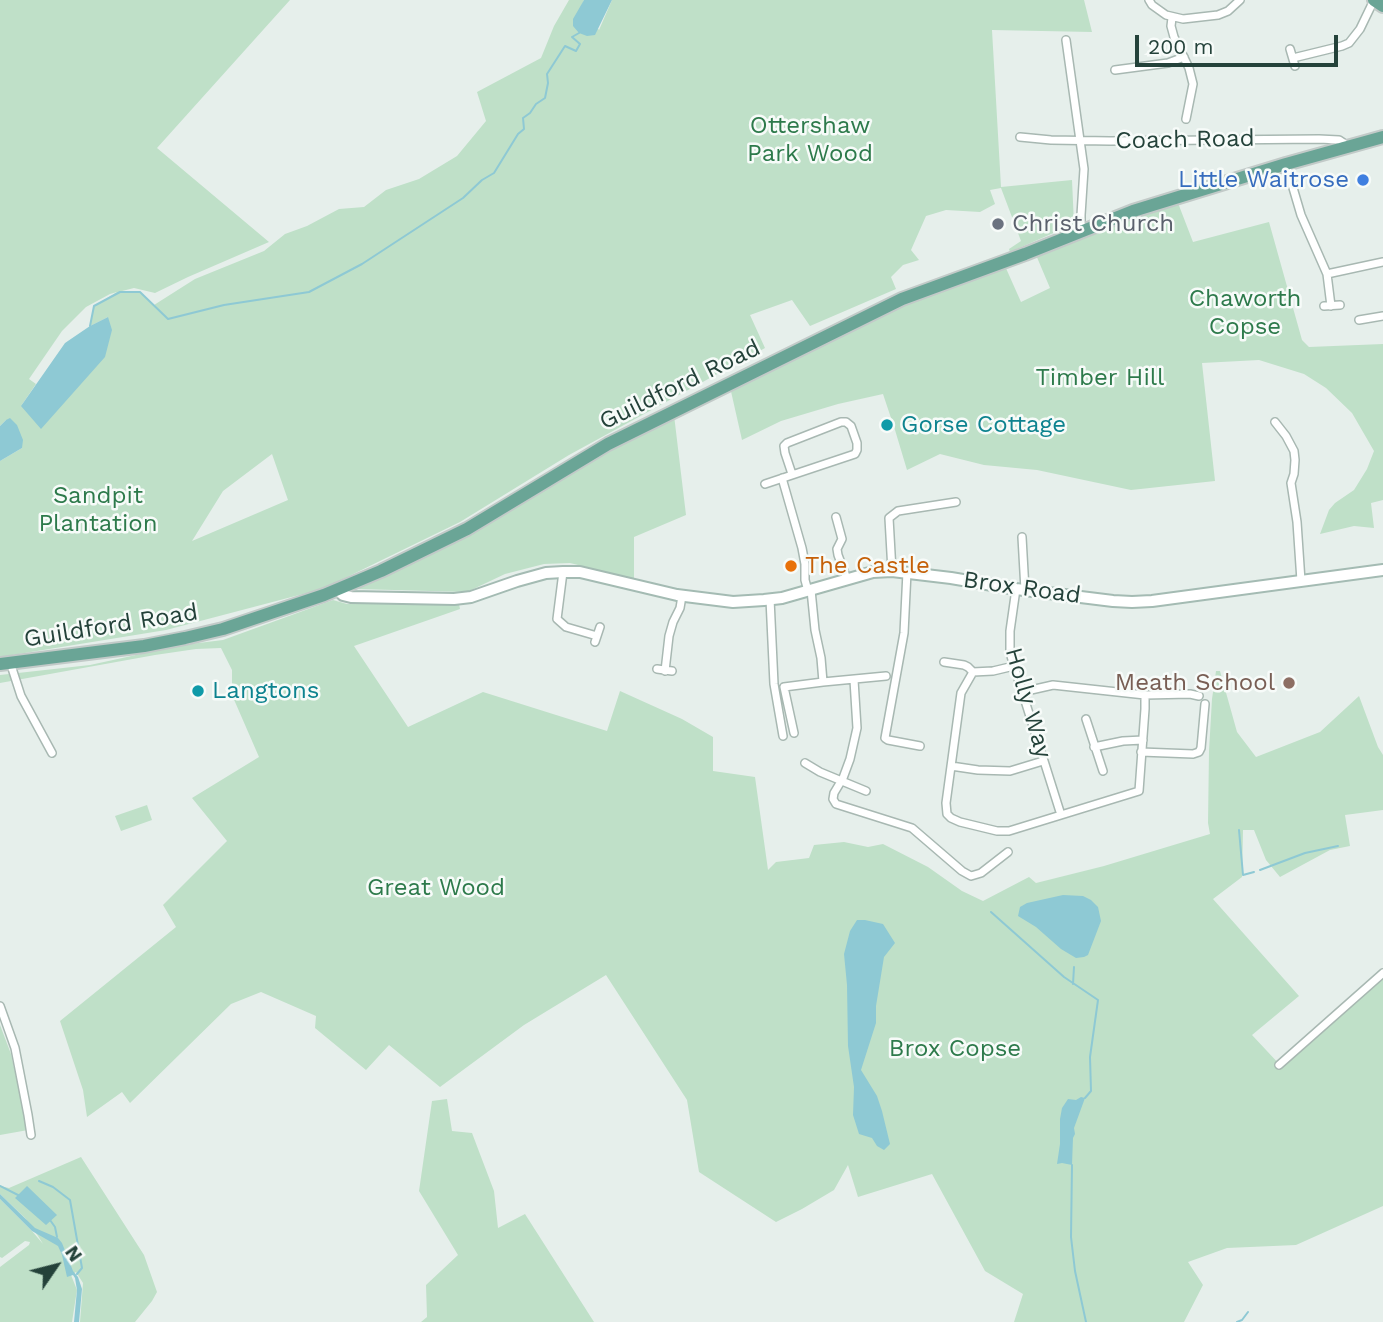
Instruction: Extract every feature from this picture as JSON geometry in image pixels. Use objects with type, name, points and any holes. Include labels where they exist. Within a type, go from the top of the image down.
[{"type":"main road","points":[[1374,0],[1383,6]]},
{"type":"main road","name":"Guildford Road","points":[[5,663],[144,646],[185,638],[256,618],[337,589],[467,529],[608,444],[902,299],[1133,211],[1383,137]]},
{"type":"street","points":[[1149,0],[1159,11],[1172,18],[1183,19],[1218,15],[1228,11],[1240,0]]},
{"type":"street","points":[[1290,49],[1294,62],[1349,43],[1360,29],[1374,0]]},
{"type":"street","points":[[1172,18],[1174,37],[1189,68],[1193,84],[1185,119]]},
{"type":"street","points":[[1066,40],[1084,169],[1081,215],[1084,230]]},
{"type":"street","points":[[1115,70],[1168,63],[1184,57]]},
{"type":"street","points":[[1125,69],[1126,78]]},
{"type":"street","name":"Coach Road","points":[[1020,137],[1080,141],[1319,139],[1339,140],[1348,146]]},
{"type":"street","points":[[1286,164],[1301,215],[1327,274],[1332,306]]},
{"type":"street","points":[[1327,274],[1383,262]]},
{"type":"street","points":[[1359,320],[1383,316]]},
{"type":"street","points":[[765,484],[855,454],[857,443],[851,426],[841,422],[787,443],[784,446],[785,453],[792,474]]},
{"type":"street","points":[[1275,422],[1286,436],[1296,460],[1291,483],[1301,581]]},
{"type":"street","points":[[782,478],[802,548],[804,580],[809,590],[823,682]]},
{"type":"street","points":[[892,571],[889,517],[898,511],[956,502]]},
{"type":"street","points":[[836,517],[842,539],[837,549],[846,579]]},
{"type":"street","name":"Holly Way","points":[[1020,539],[1021,590],[1009,639],[1010,653],[1061,816]]},
{"type":"street","name":"Brox Road","points":[[337,589],[343,595],[351,597],[454,599],[471,597],[536,576],[580,572],[682,596],[733,601],[770,600],[873,572],[892,571],[1021,590],[1132,602],[1383,570]]},
{"type":"street","points":[[563,572],[557,619],[566,627],[596,639],[600,627]]},
{"type":"street","points":[[907,572],[904,633],[885,738],[920,746]]},
{"type":"street","points":[[664,670],[669,636],[682,596]]},
{"type":"street","points":[[770,600],[774,684],[783,736]]},
{"type":"street","points":[[944,662],[964,665],[972,672]]},
{"type":"street","points":[[5,663],[52,753]]},
{"type":"street","points":[[972,672],[1014,666]]},
{"type":"street","points":[[972,672],[961,693],[946,803],[947,814],[951,818],[997,831],[1009,831],[1139,791]]},
{"type":"street","points":[[794,733],[784,687],[886,676]]},
{"type":"street","points":[[854,680],[857,728],[850,760],[834,795],[836,804],[912,828],[967,875],[981,873],[1008,852]]},
{"type":"street","points":[[1022,692],[1053,685],[1145,695],[1199,696]]},
{"type":"street","points":[[1142,800],[1139,791],[1145,695]]},
{"type":"street","points":[[1141,752],[1199,752],[1205,704]]},
{"type":"street","points":[[1086,719],[1103,771]]},
{"type":"street","points":[[1094,747],[1143,740]]},
{"type":"street","points":[[951,766],[978,771],[1010,771],[1044,761]]},
{"type":"street","points":[[806,762],[820,772],[866,791]]},
{"type":"street","points":[[1279,1065],[1383,973]]},
{"type":"street","points":[[0,1006],[15,1048],[31,1135]]},
{"type":"green space","points":[[0,0],[290,0],[157,148],[269,242],[155,293],[134,288],[122,291],[140,292],[154,305],[195,279],[264,251],[285,234],[339,209],[364,207],[386,190],[419,179],[457,156],[486,121],[477,92],[541,58],[554,26],[569,0],[584,0],[582,5],[599,30],[612,0],[1084,0],[1092,32],[992,30],[1001,187],[1072,180],[1074,224],[1010,252],[1009,249],[1021,241],[1001,188],[990,190],[995,204],[980,212],[946,210],[926,216],[911,250],[919,260],[903,265],[891,277],[896,289],[810,326],[792,300],[750,315],[765,348],[569,455],[460,522],[322,589],[166,630],[0,657],[0,461],[22,448],[6,420],[0,426]],"holes":[[[117,292],[94,306],[90,326],[108,317],[21,406],[36,384],[29,379],[62,331],[86,307]],[[272,454],[288,500],[192,541],[223,491]]]},
{"type":"green space","name":"Timber Hill","points":[[1178,203],[1193,242],[1269,222],[1302,340],[1309,347],[1383,344],[1383,500],[1371,503],[1374,528],[1354,526],[1320,534],[1329,510],[1354,490],[1374,451],[1352,413],[1326,388],[1304,374],[1259,360],[1202,363],[1215,481],[1131,490],[1037,470],[984,465],[940,454],[907,470],[883,394],[781,421],[742,440],[730,387],[887,310],[1005,266],[1021,302],[1050,288],[1036,255],[1106,226]]},
{"type":"green space","points":[[674,415],[686,515],[634,537],[634,579],[570,563],[544,564],[505,574],[467,592],[357,589],[470,535],[619,443]]},
{"type":"green space","points":[[333,600],[347,604],[459,604],[460,609],[354,646],[408,727],[483,692],[607,731],[620,691],[682,719],[713,737],[713,771],[755,777],[768,870],[776,862],[809,858],[814,845],[844,842],[868,847],[883,844],[928,867],[962,891],[983,901],[1029,877],[1036,883],[1210,834],[1209,751],[1216,671],[1220,671],[1237,732],[1256,757],[1320,732],[1359,696],[1383,755],[1383,810],[1345,815],[1350,846],[1330,850],[1280,877],[1266,860],[1254,830],[1243,830],[1242,877],[1213,899],[1299,996],[1252,1035],[1281,1066],[1383,978],[1383,1206],[1296,1245],[1227,1248],[1188,1262],[1203,1285],[1184,1322],[1014,1322],[1023,1294],[985,1271],[932,1174],[858,1197],[848,1165],[834,1190],[776,1222],[699,1172],[687,1100],[606,975],[524,1025],[440,1087],[389,1045],[366,1070],[315,1028],[316,1016],[261,992],[231,1004],[130,1103],[122,1092],[87,1117],[83,1090],[60,1021],[176,927],[163,905],[227,841],[192,798],[259,757],[232,695],[232,670],[221,648],[155,655],[0,683],[0,675],[90,665],[182,645],[223,640]]},
{"type":"green space","points":[[147,805],[152,820],[121,831],[115,816]]},
{"type":"green space","points":[[0,1025],[11,1054],[28,1130],[0,1135]]},
{"type":"green space","points":[[447,1099],[452,1131],[472,1133],[494,1191],[498,1228],[525,1214],[594,1322],[421,1322],[427,1317],[426,1285],[458,1255],[419,1191],[432,1101]]},
{"type":"green space","points":[[81,1157],[144,1255],[157,1292],[135,1322],[80,1322],[83,1283],[76,1272],[71,1275],[77,1290],[72,1322],[0,1322],[0,1267],[30,1242],[25,1241],[0,1257],[0,1199],[43,1244],[25,1218],[0,1194],[0,1186],[9,1188]]},
{"type":"water","points":[[584,0],[612,0],[595,35],[579,33],[573,26],[573,19]]},
{"type":"water","points":[[108,317],[112,330],[105,357],[41,429],[21,406],[65,343]]},
{"type":"water","points":[[10,418],[17,425],[23,440],[22,448],[0,461],[0,426]]},
{"type":"water","points":[[1063,895],[1083,896],[1098,907],[1101,921],[1088,955],[1084,957],[1076,958],[1061,949],[1036,927],[1018,916],[1020,907],[1027,903]]},
{"type":"water","points":[[857,920],[883,924],[895,943],[884,957],[876,1023],[861,1070],[877,1096],[882,1111],[890,1144],[884,1150],[877,1146],[872,1138],[859,1134],[853,1115],[854,1087],[848,1046],[844,954],[850,931]]},
{"type":"water","points":[[1085,1098],[1074,1128],[1072,1165],[1057,1164],[1062,1108],[1068,1099],[1076,1100]]},
{"type":"water","points":[[27,1186],[57,1215],[46,1225],[15,1198]]},
{"type":"water","points":[[0,1194],[35,1228],[58,1238],[62,1243],[82,1289],[79,1322],[74,1322],[77,1290],[75,1278],[73,1275],[67,1277],[58,1246],[32,1231],[0,1199]]},
{"type":"waterway","points":[[90,326],[94,306],[120,292],[140,292],[168,319],[224,305],[309,292],[362,264],[463,198],[494,173],[518,134],[524,129],[523,118],[545,98],[547,74],[565,46],[576,51],[580,44],[572,37],[579,33]]},
{"type":"waterway","points":[[1239,830],[1243,875],[1254,872]]},
{"type":"waterway","points":[[1260,870],[1305,853],[1338,846]]},
{"type":"waterway","points":[[991,912],[1064,977],[1098,1000],[1090,1057],[1091,1091],[1085,1098]]},
{"type":"waterway","points":[[1073,984],[1074,967]]},
{"type":"waterway","points":[[1072,1165],[1071,1237],[1086,1322]]},
{"type":"waterway","points":[[39,1181],[53,1187],[70,1200],[82,1268],[77,1274]]},
{"type":"waterway","points":[[0,1186],[18,1195]]},
{"type":"waterway","points":[[50,1220],[57,1237]]},
{"type":"waterway","points":[[1237,1322],[1248,1312]]},
{"type":"place","name":"Little Waitrose","points":[[1363,180]]},
{"type":"place","name":"Christ Church","points":[[998,224]]},
{"type":"place","name":"Gorse Cottage","points":[[887,425]]},
{"type":"place","name":"The Castle","points":[[791,566]]},
{"type":"place","name":"Meath School","points":[[1289,683]]},
{"type":"place","name":"Langtons","points":[[198,691]]},
{"type":"park label","name":"Ottershaw Park Wood","points":[[810,140]]},
{"type":"park label","name":"Chaworth Copse","points":[[1245,313]]},
{"type":"park label","name":"Sandpit Plantation","points":[[98,510]]},
{"type":"park label","name":"Great Wood","points":[[436,888]]},
{"type":"park label","name":"Brox Copse","points":[[955,1049]]}]
